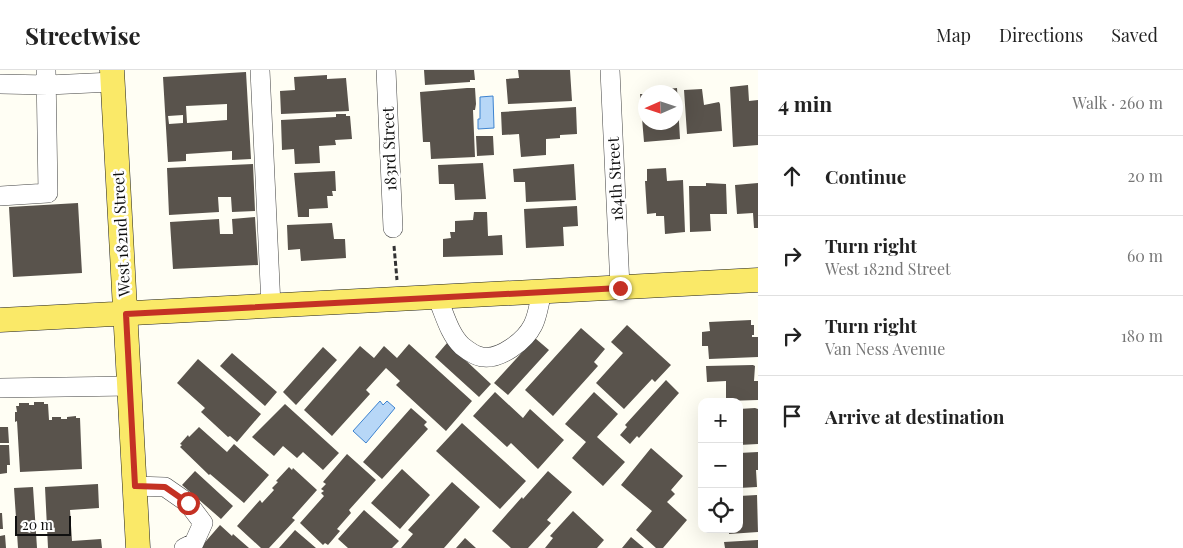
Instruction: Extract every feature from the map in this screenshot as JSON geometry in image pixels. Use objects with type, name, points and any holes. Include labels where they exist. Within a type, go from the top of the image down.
[{"type":"main road","name":"West 182nd Street","points":[[112,76],[138,548]]},
{"type":"main road","points":[[0,320],[758,280]]},
{"type":"street","points":[[260,70],[271,306]]},
{"type":"street","name":"183rd Street","points":[[386,70],[393,228]]},
{"type":"street","name":"184th Street","points":[[610,70],[620,288]]},
{"type":"street","points":[[0,84],[46,77],[112,76]]},
{"type":"street","points":[[0,196],[48,193],[46,77]]},
{"type":"street","points":[[437,297],[453,334],[460,345],[483,358],[504,353],[525,336],[536,316],[542,292]]},
{"type":"street","points":[[0,388],[130,386]]},
{"type":"street","points":[[135,486],[165,487],[188,503],[203,523],[194,542],[184,548]]},
{"type":"path","points":[[393,228],[399,299]]},
{"type":"water","points":[[493,96],[494,128],[478,129],[480,97]]},
{"type":"water","points":[[380,401],[383,405],[387,401],[395,408],[366,443],[353,431]]},
{"type":"building","points":[[424,70],[474,70],[475,80],[425,85]]},
{"type":"building","points":[[518,70],[570,70],[572,101],[508,104],[506,79],[519,78]]},
{"type":"building","points":[[246,72],[251,159],[232,160],[232,151],[186,154],[186,161],[168,162],[163,77]],"holes":[[[227,104],[227,120],[187,123],[186,106]],[[183,115],[183,123],[169,124],[168,116]]]},
{"type":"building","points":[[327,75],[327,79],[346,78],[349,111],[281,114],[280,91],[295,90],[294,77]]},
{"type":"building","points":[[748,85],[749,101],[758,100],[758,145],[733,147],[730,87]]},
{"type":"building","points":[[475,88],[476,104],[475,110],[473,110],[475,157],[431,159],[430,142],[423,142],[420,92]]},
{"type":"building","points":[[702,89],[704,105],[719,102],[720,104],[722,131],[687,134],[684,90]]},
{"type":"building","points":[[576,107],[577,134],[560,135],[560,138],[546,139],[546,155],[521,157],[519,134],[502,135],[501,112]]},
{"type":"building","points":[[336,114],[350,116],[352,139],[335,140],[336,145],[319,146],[320,163],[295,164],[294,149],[282,150],[281,120],[336,117]]},
{"type":"building","points":[[643,130],[679,130],[680,139],[644,142]]},
{"type":"building","points":[[476,136],[493,136],[494,155],[477,156]]},
{"type":"building","points":[[483,163],[486,199],[455,200],[454,184],[439,184],[438,165]]},
{"type":"building","points":[[253,164],[255,211],[232,212],[231,197],[218,197],[219,212],[169,215],[167,168]]},
{"type":"building","points":[[574,164],[576,200],[526,202],[525,182],[514,182],[513,169]]},
{"type":"building","points":[[666,168],[667,181],[683,180],[685,232],[665,234],[664,216],[656,216],[656,213],[647,214],[645,181],[647,181],[647,169]]},
{"type":"building","points":[[335,171],[336,191],[332,191],[333,196],[327,196],[328,208],[309,209],[309,217],[298,217],[294,173]]},
{"type":"building","points":[[706,183],[726,184],[727,214],[710,214],[711,231],[690,232],[689,186],[706,186]]},
{"type":"building","points":[[758,183],[758,228],[754,228],[753,213],[737,214],[735,185]]},
{"type":"building","points":[[78,203],[82,273],[13,277],[9,207]]},
{"type":"building","points":[[577,206],[578,226],[563,227],[564,246],[526,248],[524,209]]},
{"type":"building","points":[[474,212],[487,212],[488,236],[502,235],[503,255],[443,257],[443,239],[451,238],[450,232],[455,232],[455,221],[473,220]]},
{"type":"building","points":[[255,217],[258,265],[173,269],[170,222],[219,219],[220,234],[233,234],[232,219]]},
{"type":"building","points":[[332,223],[334,239],[345,239],[346,258],[301,261],[300,249],[288,250],[287,225]]},
{"type":"building","points":[[751,320],[751,325],[754,325],[754,335],[752,337],[758,337],[758,357],[709,359],[708,346],[702,346],[702,332],[710,331],[709,322]]},
{"type":"building","points":[[627,325],[671,365],[655,382],[652,379],[624,409],[596,383],[623,353],[611,342]]},
{"type":"building","points":[[581,328],[605,349],[594,362],[598,366],[553,416],[525,390]]},
{"type":"building","points":[[535,338],[549,350],[508,395],[494,383]]},
{"type":"building","points":[[447,343],[491,384],[479,397],[435,357]]},
{"type":"building","points":[[409,344],[472,401],[446,431],[396,385],[400,381],[386,368],[366,390],[370,394],[332,436],[304,410],[360,346],[374,358],[384,346],[397,358]]},
{"type":"building","points":[[323,347],[337,360],[296,405],[283,392]]},
{"type":"building","points":[[232,353],[277,392],[265,406],[220,366]]},
{"type":"building","points":[[198,359],[261,414],[237,442],[230,436],[228,437],[201,412],[205,408],[177,383]]},
{"type":"building","points":[[706,366],[755,366],[754,381],[758,381],[758,400],[726,398],[726,381],[707,382]]},
{"type":"building","points":[[666,380],[679,393],[639,438],[637,436],[630,444],[620,435],[627,427],[625,425]]},
{"type":"building","points":[[495,392],[523,418],[530,409],[564,440],[538,469],[511,443],[507,447],[473,416]]},
{"type":"building","points":[[594,392],[618,414],[597,437],[625,462],[603,486],[572,458],[586,442],[565,424]]},
{"type":"building","points":[[34,402],[48,404],[49,420],[52,420],[52,417],[67,419],[67,417],[76,416],[76,418],[80,418],[82,469],[20,472],[17,421],[15,422],[16,406],[19,406],[19,403],[34,405]]},
{"type":"building","points":[[285,404],[339,453],[323,470],[303,452],[297,458],[283,446],[274,456],[252,437]]},
{"type":"building","points":[[411,408],[427,422],[424,425],[428,429],[382,479],[363,462]]},
{"type":"building","points":[[743,409],[758,409],[758,444],[743,445]]},
{"type":"building","points":[[462,423],[526,481],[500,509],[436,451]]},
{"type":"building","points":[[0,427],[8,427],[9,443],[0,443]]},
{"type":"building","points":[[199,427],[227,452],[234,444],[269,475],[244,503],[209,475],[180,447],[182,445],[180,444],[188,435],[189,437]]},
{"type":"building","points":[[0,445],[9,445],[10,465],[7,465],[7,473],[0,474]]},
{"type":"building","points":[[651,448],[683,476],[671,490],[675,494],[667,502],[687,520],[663,548],[656,548],[636,530],[652,511],[621,485]]},
{"type":"building","points":[[758,452],[757,487],[743,488],[743,453]]},
{"type":"building","points":[[347,454],[376,480],[349,510],[351,513],[337,529],[340,531],[328,545],[325,543],[323,545],[300,523],[324,496],[321,493],[324,491],[321,489],[326,484],[323,482]]},
{"type":"building","points":[[289,467],[292,470],[293,468],[317,490],[292,518],[295,520],[269,548],[261,548],[237,526],[260,500],[262,503],[274,490],[272,488],[278,482],[276,481]]},
{"type":"building","points":[[402,469],[430,495],[400,529],[371,503]]},
{"type":"building","points":[[195,471],[233,506],[221,519],[182,485]]},
{"type":"building","points":[[548,471],[572,492],[547,520],[551,523],[528,548],[511,548],[492,531]]},
{"type":"building","points":[[452,482],[480,507],[444,548],[401,548],[413,534],[408,530]]},
{"type":"building","points":[[98,484],[99,508],[70,510],[72,541],[101,539],[102,548],[48,548],[45,487]]},
{"type":"building","points":[[33,487],[37,548],[18,548],[14,488]]},
{"type":"building","points":[[757,495],[758,532],[729,534],[743,533],[743,496]]},
{"type":"building","points":[[364,510],[399,541],[392,548],[348,548],[338,539]]},
{"type":"building","points":[[573,511],[604,540],[597,548],[545,548],[553,538],[550,536]]},
{"type":"building","points":[[0,513],[2,513],[3,529],[0,529]]},
{"type":"building","points":[[220,525],[232,536],[233,534],[249,548],[200,548]]},
{"type":"building","points":[[295,530],[316,548],[279,548]]},
{"type":"building","points":[[5,535],[6,548],[0,548],[0,536]]},
{"type":"building","points":[[631,537],[644,548],[622,548]]},
{"type":"building","points":[[465,538],[476,548],[456,548]]},
{"type":"building","points":[[758,540],[758,548],[725,548],[724,542]]},
{"type":"route","points":[[188,503],[165,487],[135,486],[126,314],[620,288]]}]
